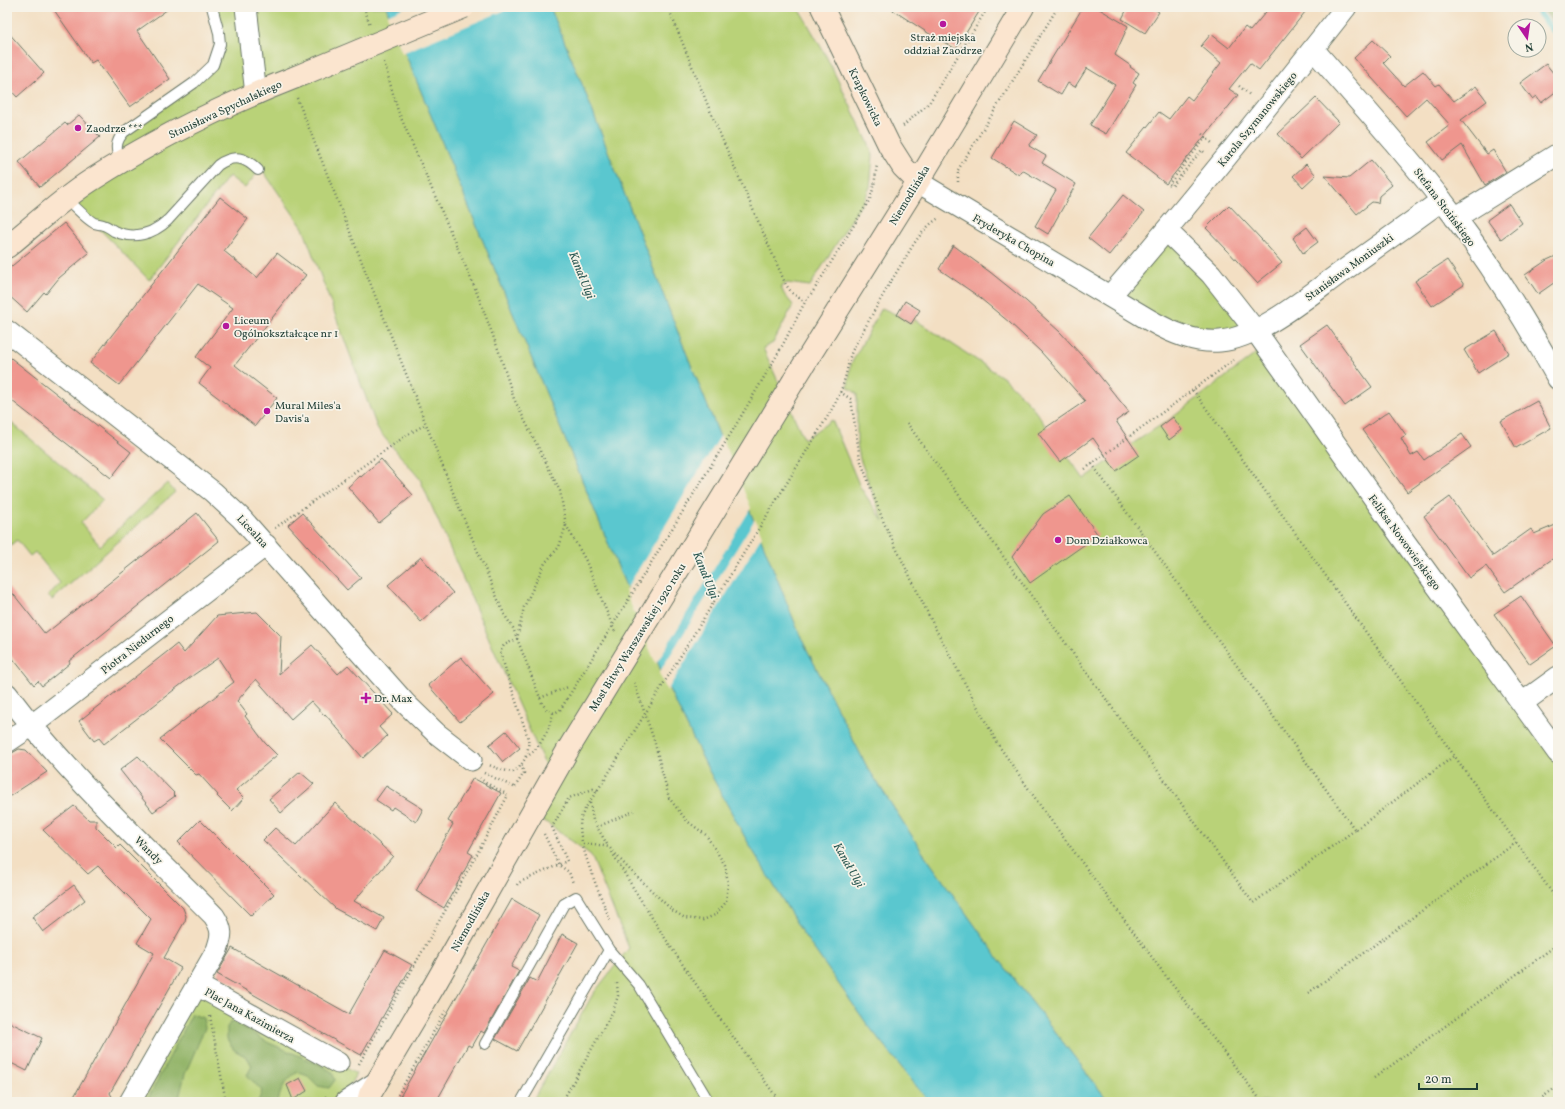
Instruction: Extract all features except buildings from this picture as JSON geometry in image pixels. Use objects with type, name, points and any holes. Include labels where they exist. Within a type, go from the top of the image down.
[{"type":"main road","name":"Stanisława Spychalskiego","points":[[7,247],[89,182],[174,132],[220,109],[464,7]]},
{"type":"main road","name":"Krapkowicka","points":[[822,7],[889,145],[903,167],[918,182]]},
{"type":"main road","name":"Niemodlińska","points":[[794,382],[918,182],[1023,7]]},
{"type":"main road","name":"Most Bitwy Warszawskiej 1920 roku","points":[[569,748],[794,382]]},
{"type":"main road","name":"Niemodlińska","points":[[370,1095],[434,986],[569,748]]},
{"type":"street","points":[[246,7],[248,12],[256,94]]},
{"type":"street","name":"Karola Szymanowskiego","points":[[1110,296],[1167,231],[1346,7]]},
{"type":"street","name":"Stefana Stoińskiego","points":[[1313,49],[1376,120],[1442,200],[1513,304],[1558,380]]},
{"type":"street","points":[[1455,218],[1558,154]]},
{"type":"street","name":"Fryderyka Chopina","points":[[918,182],[1110,296]]},
{"type":"street","name":"Stanisława Moniuszki","points":[[1110,296],[1151,322],[1171,332],[1196,340],[1219,341],[1237,339],[1279,317],[1442,200]]},
{"type":"street","name":"Feliksa Nowowiejskiego","points":[[1167,231],[1211,274],[1255,330],[1405,542],[1558,753]]},
{"type":"street","name":"Licealna","points":[[7,331],[213,492],[242,518],[405,702],[436,733],[479,768]]},
{"type":"street","name":"Piotra Niedurnego","points":[[7,742],[31,726],[163,624],[263,541]]},
{"type":"street","points":[[1522,703],[1558,677]]},
{"type":"street","points":[[7,694],[31,726]]},
{"type":"street","name":"Wandy","points":[[31,726],[70,770],[214,916],[221,926],[221,938],[201,988]]},
{"type":"street","name":"Plac Jana Kazimierza","points":[[130,1102],[201,988],[346,1066]]},
{"type":"street","points":[[338,1098],[370,1095]]},
{"type":"lane","points":[[121,162],[116,152],[119,138],[124,132],[194,83],[213,65],[220,44],[219,33],[212,7]]},
{"type":"lane","points":[[66,199],[94,223],[104,225],[115,231],[129,235],[139,235],[149,233],[160,227],[218,165],[225,160],[241,158],[250,162],[258,170]]},
{"type":"lane","points":[[484,1044],[564,904],[576,897],[612,954],[639,985],[709,1102]]},
{"type":"lane","points":[[521,1102],[612,954]]},
{"type":"path","points":[[364,7],[372,29]]},
{"type":"path","points":[[668,7],[713,118],[786,285],[792,293],[805,302]]},
{"type":"path","points":[[293,78],[426,424],[490,579],[517,639],[540,698],[547,710],[553,713],[560,710],[567,699],[733,430],[780,350],[805,302],[814,290],[870,199],[874,186],[877,162],[906,122],[929,103],[988,7]]},
{"type":"path","points":[[610,923],[583,844],[580,823],[585,810],[817,434],[845,381],[846,368],[851,354],[892,279],[920,233],[929,224],[943,214],[958,187],[958,170],[1058,7]]},
{"type":"path","points":[[382,58],[398,111],[475,288],[498,349],[514,399],[560,491],[566,525],[586,561],[616,633]]},
{"type":"path","points":[[1239,86],[1256,100]]},
{"type":"path","points":[[1202,134],[1214,146]]},
{"type":"path","points":[[1202,150],[1172,186],[1169,184],[1206,137]]},
{"type":"path","points":[[1085,469],[1237,358]]},
{"type":"path","points":[[1193,390],[1558,901]]},
{"type":"path","points":[[840,392],[851,399],[860,459],[884,523],[932,624],[997,743],[1044,811],[1168,979],[1262,1102]]},
{"type":"path","points":[[906,423],[1253,903],[1355,830],[1454,756]]},
{"type":"path","points":[[263,541],[407,435],[426,424]]},
{"type":"path","points":[[1092,464],[1355,830]]},
{"type":"path","points":[[517,639],[524,607],[545,563],[559,547],[566,525]]},
{"type":"path","points":[[479,768],[492,767],[510,773],[516,770],[521,764],[529,749],[528,738],[500,652],[504,645],[517,639]]},
{"type":"path","points":[[583,844],[594,844],[609,847],[666,905],[685,918],[703,920],[715,915],[726,902],[728,883],[725,865],[706,835],[687,821],[669,798],[654,740],[632,676]]},
{"type":"path","points":[[540,698],[568,687]]},
{"type":"path","points":[[525,757],[533,753],[535,750],[551,724],[553,713]]},
{"type":"path","points":[[479,768],[516,788],[524,773],[521,764]]},
{"type":"path","points":[[346,1066],[366,1052],[447,908],[508,795],[486,783],[479,768]]},
{"type":"path","points":[[514,890],[518,883],[567,861],[552,827],[569,798],[593,789],[598,791]]},
{"type":"path","points":[[590,802],[591,814],[597,827],[662,934],[780,1102]]},
{"type":"path","points":[[597,827],[634,811]]},
{"type":"path","points":[[544,834],[559,865],[569,872],[575,887],[576,897]]},
{"type":"path","points":[[1308,993],[1517,842]]},
{"type":"path","points":[[1374,1078],[1558,944]]},
{"type":"path","points":[[562,1102],[613,1011],[618,996],[612,954]]},
{"type":"path","points":[[201,988],[226,1102]]},
{"type":"path","points":[[394,1102],[448,1006]]},
{"type":"path","points":[[1536,1102],[1558,1086]]},
{"type":"path","points":[[319,1102],[338,1098]]},
{"type":"green space","points":[[212,7],[386,7],[667,685],[708,769],[746,839],[802,932],[867,1024],[929,1102],[532,1102],[593,994],[629,948],[591,855],[532,812],[551,778],[420,479],[378,430],[303,228],[261,168],[245,188],[229,176],[149,280],[94,223],[66,199],[121,162],[119,138],[194,83],[217,55]]},
{"type":"green space","points":[[550,7],[798,7],[825,54],[868,142],[873,155],[870,187],[865,198],[810,286],[787,283],[781,287],[784,294],[793,305],[773,343],[763,348],[804,439],[832,420],[860,487],[883,521],[860,459],[857,443],[857,394],[848,387],[851,364],[882,308],[911,324],[914,319],[1004,378],[1030,404],[1084,479],[1132,444],[1173,417],[1266,346],[1558,753],[1558,1102],[1109,1102],[998,958],[921,850],[866,765],[801,638],[673,320],[584,89]]},
{"type":"green space","points":[[1541,7],[1558,7],[1558,29]]},
{"type":"green space","points":[[1167,231],[1255,330],[1219,341],[1110,296]]},
{"type":"green space","points":[[7,419],[103,500],[81,523],[100,546],[167,483],[175,492],[52,600],[48,596],[60,583],[35,552],[30,556],[17,540],[8,547],[7,545]]},
{"type":"green space","points":[[197,985],[356,1074],[340,1102],[130,1102]]},
{"type":"green space","points":[[192,1014],[203,1018],[205,1028],[185,1074],[178,1102],[146,1102]]},
{"type":"green space","points":[[232,1021],[269,1043],[321,1065],[332,1072],[335,1080],[329,1088],[318,1086],[308,1076],[297,1072],[284,1084],[279,1096],[279,1102],[258,1102],[262,1091],[247,1075],[252,1066],[247,1057],[234,1050],[227,1039],[227,1027]]},
{"type":"water","name":"Kanał Ulgi","points":[[386,7],[550,7],[584,89],[673,320],[801,638],[866,765],[921,850],[998,958],[1109,1102],[929,1102],[867,1024],[802,932],[746,839],[708,769],[667,685]]},
{"type":"pier","points":[[405,7],[513,7],[402,53],[387,15]]},
{"type":"pier","points":[[721,435],[751,508],[656,664],[625,591]]},
{"type":"pier","points":[[755,519],[762,536],[667,691],[659,673]]},
{"type":"waterway","points":[[1534,7],[1558,36]]},
{"type":"place","name":"Straż miejska oddział Zaodrze","points":[[943,24]]},
{"type":"place","name":"Zaodrze ***","points":[[78,128]]},
{"type":"place","name":"Liceum Ogólnokształcące nr 1","points":[[226,326]]},
{"type":"place","name":"Mural Miles'a Davis'a","points":[[267,411]]},
{"type":"place","name":"Dom Działkowca","points":[[1058,540]]},
{"type":"place","name":"Dr. Max","points":[[366,698]]}]
